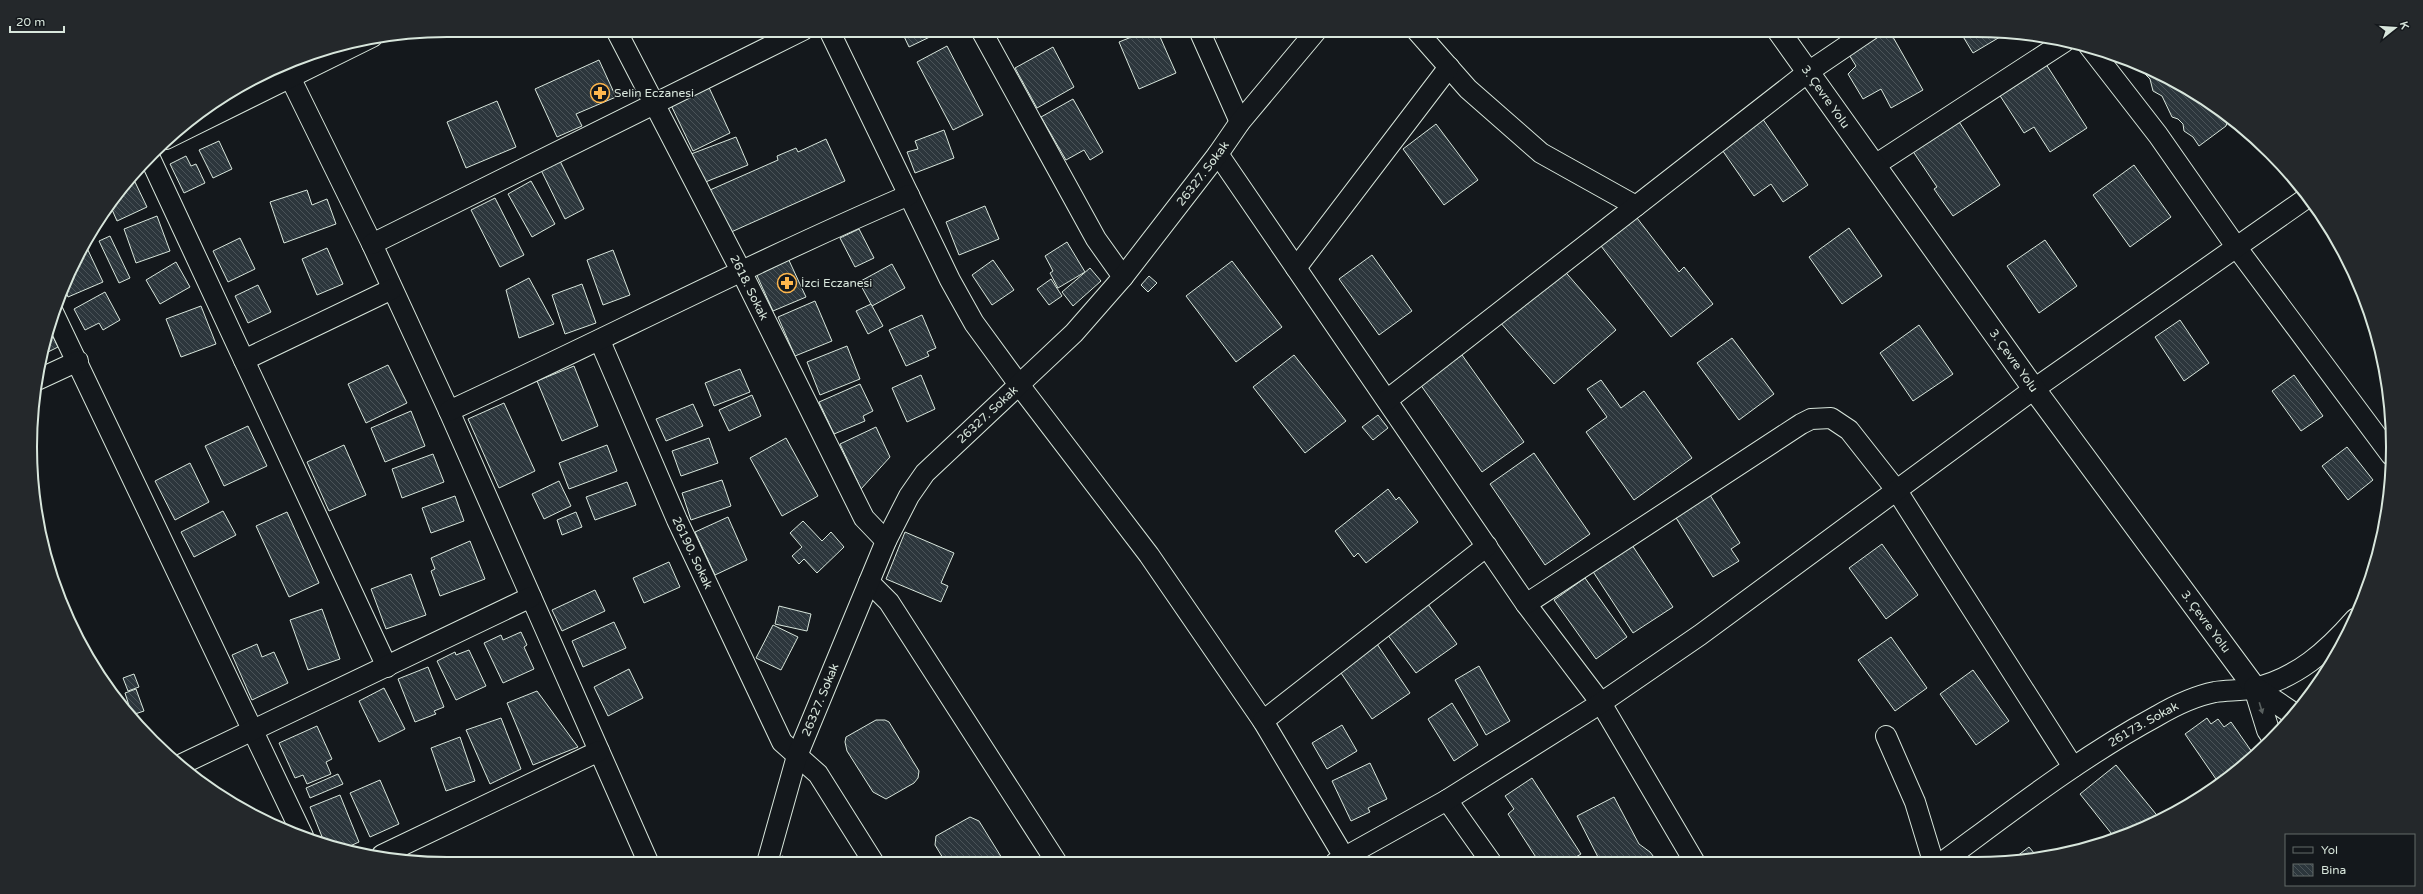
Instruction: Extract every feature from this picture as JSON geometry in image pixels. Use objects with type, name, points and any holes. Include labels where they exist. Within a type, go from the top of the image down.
[{"type":"main road","name":"3. Çevre Yolu","points":[[1783,37],[2034,389],[2255,688],[2270,733]]},
{"type":"main road","name":"3. Çevre Yolu","points":[[2255,688],[2289,711]]},
{"type":"street","name":"2618. Sokak","points":[[620,37],[741,271],[864,518],[886,541]]},
{"type":"street","points":[[372,244],[789,37]]},
{"type":"street","points":[[832,37],[909,195],[974,322],[1020,386],[1149,555],[1263,721],[1341,857]]},
{"type":"street","points":[[985,37],[1096,239],[1123,277]]},
{"type":"street","points":[[1202,37],[1240,122]]},
{"type":"street","name":"26327. Sokak","points":[[770,857],[797,756],[886,541],[909,496],[925,473],[1020,386],[1074,333],[1123,277],[1218,154],[1240,122],[1311,37]]},
{"type":"street","points":[[1422,37],[1468,89],[1541,154],[1636,206]]},
{"type":"street","points":[[1387,400],[1808,72],[1860,37]]},
{"type":"street","points":[[1875,165],[2059,46]]},
{"type":"street","points":[[2096,55],[2158,136],[2237,248],[2386,447]]},
{"type":"street","points":[[200,120],[287,71],[324,56]]},
{"type":"street","points":[[1296,268],[1449,67]]},
{"type":"street","points":[[287,71],[372,244],[449,411],[646,857]]},
{"type":"street","points":[[1218,154],[1526,604],[1600,703],[1692,857]]},
{"type":"street","points":[[152,163],[387,667]]},
{"type":"street","points":[[449,411],[600,341],[741,271],[909,195]]},
{"type":"street","points":[[1348,857],[1447,800],[1600,703],[1700,635],[2034,389],[2303,200]]},
{"type":"street","points":[[244,360],[392,289]]},
{"type":"street","points":[[57,320],[78,361],[300,830]]},
{"type":"street","name":"26190. Sokak","points":[[600,341],[677,520],[782,742],[818,774],[870,857]]},
{"type":"street","points":[[43,377],[78,361]]},
{"type":"street","points":[[1526,604],[1810,419],[1831,418],[1849,430],[1897,491],[2073,766]]},
{"type":"street","points":[[1263,721],[1487,546]]},
{"type":"street","points":[[869,582],[889,602],[1053,857]]},
{"type":"street","points":[[186,762],[531,597]]},
{"type":"street","name":"26173. Sokak","points":[[1949,857],[2073,766],[2157,716],[2185,702],[2215,692],[2255,688],[2294,672],[2317,658],[2341,633]]},
{"type":"street","points":[[1886,736],[1915,802],[1932,857]]},
{"type":"street","points":[[388,852],[599,751]]},
{"type":"street","points":[[1447,800],[1487,857]]},
{"type":"building","points":[[904,37],[930,37],[909,47]]},
{"type":"building","points":[[1132,37],[1160,37],[1176,73],[1139,89],[1119,42]]},
{"type":"building","points":[[1869,37],[1893,37],[1923,90],[1891,108],[1881,89],[1863,99],[1848,74],[1856,66],[1846,50]]},
{"type":"building","points":[[1963,37],[1999,38],[1973,53]]},
{"type":"building","points":[[947,46],[983,115],[953,130],[917,62]]},
{"type":"building","points":[[1053,47],[1074,87],[1037,108],[1015,68]]},
{"type":"building","points":[[599,60],[616,97],[576,114],[582,126],[557,137],[535,89]]},
{"type":"building","points":[[2044,61],[2087,128],[2050,152],[2034,127],[2024,133],[1997,91]]},
{"type":"building","points":[[2144,73],[2204,106],[2227,123],[2226,126],[2199,146],[2193,137],[2184,131],[2183,124],[2178,119],[2172,117],[2162,96],[2153,91],[2150,79]]},
{"type":"building","points":[[706,81],[730,133],[693,151],[668,99]]},
{"type":"building","points":[[1073,99],[1103,152],[1090,160],[1084,150],[1066,160],[1041,117]]},
{"type":"building","points":[[497,101],[516,147],[466,168],[447,122]]},
{"type":"building","points":[[1760,115],[1808,185],[1783,202],[1771,184],[1754,196],[1718,144]]},
{"type":"building","points":[[1956,117],[2000,185],[1953,216],[1934,189],[1937,187],[1910,147]]},
{"type":"building","points":[[1436,124],[1478,180],[1444,205],[1403,149]]},
{"type":"building","points":[[944,130],[954,158],[915,173],[907,152],[918,149],[915,141]]},
{"type":"building","points":[[736,137],[748,165],[703,183],[691,154]]},
{"type":"building","points":[[826,139],[845,181],[729,233],[710,190],[778,160],[777,156],[796,148],[798,152]]},
{"type":"building","points":[[219,141],[232,169],[213,178],[199,150]]},
{"type":"building","points":[[186,156],[191,166],[196,164],[205,183],[184,193],[170,164]]},
{"type":"building","points":[[559,159],[584,209],[565,219],[540,168]]},
{"type":"building","points":[[2134,165],[2171,217],[2130,247],[2093,195]]},
{"type":"building","points":[[531,181],[555,224],[532,237],[508,194]]},
{"type":"building","points":[[135,182],[147,207],[117,221],[112,210]]},
{"type":"building","points":[[307,190],[312,205],[327,199],[336,224],[284,243],[270,202]]},
{"type":"building","points":[[495,198],[524,255],[500,267],[471,210]]},
{"type":"building","points":[[985,206],[999,239],[959,255],[946,222]]},
{"type":"building","points":[[157,216],[170,251],[136,263],[124,229]]},
{"type":"building","points":[[1637,218],[1679,272],[1684,267],[1713,304],[1671,337],[1601,246]]},
{"type":"building","points":[[1849,228],[1882,276],[1842,304],[1809,257]]},
{"type":"building","points":[[859,229],[874,258],[855,267],[840,238]]},
{"type":"building","points":[[110,236],[130,278],[119,283],[99,241]]},
{"type":"building","points":[[240,238],[255,269],[228,282],[213,251]]},
{"type":"building","points":[[2045,240],[2077,286],[2039,313],[2007,266]]},
{"type":"building","points":[[1067,242],[1085,272],[1058,288],[1050,273],[1053,271],[1045,256]]},
{"type":"building","points":[[327,248],[343,284],[317,295],[302,259]]},
{"type":"building","points":[[88,250],[103,282],[68,297],[67,294],[68,290]]},
{"type":"building","points":[[613,250],[630,295],[603,305],[587,260]]},
{"type":"building","points":[[786,254],[806,297],[773,311],[754,269]]},
{"type":"building","points":[[1372,255],[1412,311],[1379,335],[1339,279]]},
{"type":"building","points":[[993,260],[1014,290],[992,305],[972,275]]},
{"type":"building","points":[[1232,261],[1282,327],[1236,362],[1186,296]]},
{"type":"building","points":[[176,262],[190,287],[160,304],[146,280]]},
{"type":"building","points":[[892,264],[905,288],[872,306],[859,282]]},
{"type":"building","points":[[1561,267],[1616,330],[1554,384],[1499,321]]},
{"type":"building","points":[[1090,268],[1101,281],[1073,306],[1062,292]]},
{"type":"building","points":[[1149,276],[1157,283],[1148,292],[1141,285]]},
{"type":"building","points":[[529,278],[554,324],[519,338],[506,290]]},
{"type":"building","points":[[1051,279],[1062,296],[1049,305],[1037,289]]},
{"type":"building","points":[[582,284],[596,323],[565,334],[552,295]]},
{"type":"building","points":[[258,285],[271,312],[248,323],[235,296]]},
{"type":"building","points":[[105,292],[120,320],[103,330],[99,323],[85,330],[74,309]]},
{"type":"building","points":[[815,301],[832,341],[795,356],[778,317]]},
{"type":"building","points":[[871,304],[883,326],[868,334],[856,311]]},
{"type":"building","points":[[201,306],[216,344],[181,357],[166,319]]},
{"type":"building","points":[[922,315],[936,348],[927,352],[929,356],[906,366],[889,330]]},
{"type":"building","points":[[2180,320],[2209,363],[2184,381],[2155,337]]},
{"type":"building","points":[[1919,325],[1953,374],[1913,401],[1880,353]]},
{"type":"building","points":[[53,336],[58,347],[49,352]]},
{"type":"building","points":[[1732,338],[1774,394],[1739,420],[1697,363]]},
{"type":"building","points":[[847,346],[860,379],[820,395],[807,362]]},
{"type":"building","points":[[1294,355],[1346,421],[1305,453],[1253,387]]},
{"type":"building","points":[[1462,355],[1524,442],[1482,472],[1420,384]]},
{"type":"building","points":[[388,365],[407,403],[366,423],[348,384]]},
{"type":"building","points":[[574,366],[598,426],[562,441],[537,381]]},
{"type":"building","points":[[740,369],[750,392],[714,406],[705,383]]},
{"type":"building","points":[[921,375],[935,409],[907,422],[892,388]]},
{"type":"building","points":[[2294,375],[2323,416],[2301,431],[2272,391]]},
{"type":"building","points":[[1601,380],[1621,408],[1644,391],[1692,458],[1634,500],[1586,432],[1607,417],[1587,389]]},
{"type":"building","points":[[860,384],[873,411],[863,416],[865,421],[834,434],[819,402]]},
{"type":"building","points":[[752,395],[761,416],[729,431],[719,410]]},
{"type":"building","points":[[504,403],[535,471],[499,488],[468,419]]},
{"type":"building","points":[[693,404],[703,426],[666,441],[656,419]]},
{"type":"building","points":[[411,411],[425,446],[385,462],[371,428]]},
{"type":"building","points":[[1378,415],[1388,428],[1373,440],[1362,427]]},
{"type":"building","points":[[248,426],[267,466],[224,486],[205,446]]},
{"type":"building","points":[[876,427],[890,457],[861,489],[840,444]]},
{"type":"building","points":[[709,438],[718,463],[681,476],[672,451]]},
{"type":"building","points":[[786,438],[818,496],[782,516],[750,458]]},
{"type":"building","points":[[344,445],[366,495],[329,511],[307,462]]},
{"type":"building","points":[[607,445],[617,471],[569,489],[559,463]]},
{"type":"building","points":[[2347,447],[2373,480],[2348,500],[2322,466]]},
{"type":"building","points":[[1534,453],[1590,534],[1545,565],[1490,484]]},
{"type":"building","points":[[433,454],[444,482],[402,498],[392,469]]},
{"type":"building","points":[[190,463],[209,502],[175,520],[155,481]]},
{"type":"building","points":[[722,480],[731,506],[691,520],[682,493]]},
{"type":"building","points":[[559,481],[571,506],[544,519],[532,494]]},
{"type":"building","points":[[627,482],[636,505],[595,520],[586,497]]},
{"type":"building","points":[[1388,489],[1396,500],[1399,497],[1418,522],[1366,563],[1358,553],[1354,557],[1335,531]]},
{"type":"building","points":[[1710,495],[1740,543],[1731,549],[1739,561],[1713,577],[1673,513]]},
{"type":"building","points":[[455,496],[464,521],[431,533],[422,508]]},
{"type":"building","points":[[223,511],[236,535],[194,557],[181,532]]},
{"type":"building","points":[[287,512],[319,583],[289,597],[256,526]]},
{"type":"building","points":[[576,512],[582,527],[562,535],[557,520]]},
{"type":"building","points":[[728,517],[747,560],[715,575],[695,532]]},
{"type":"building","points":[[803,521],[822,541],[831,532],[844,547],[817,573],[804,559],[799,564],[792,556],[802,547],[790,533]]},
{"type":"building","points":[[905,532],[954,553],[941,583],[948,586],[941,602],[886,579]]},
{"type":"building","points":[[470,541],[485,579],[440,596],[431,571],[435,569],[431,558]]},
{"type":"building","points":[[1882,544],[1918,595],[1886,619],[1849,568]]},
{"type":"building","points":[[1632,545],[1673,607],[1633,633],[1590,567]]},
{"type":"building","points":[[669,562],[680,587],[644,603],[633,578]]},
{"type":"building","points":[[411,574],[426,615],[386,629],[371,589]]},
{"type":"building","points":[[1585,578],[1627,637],[1596,659],[1554,600]]},
{"type":"building","points":[[595,590],[605,611],[562,631],[552,610]]},
{"type":"building","points":[[1425,600],[1457,644],[1416,673],[1384,630]]},
{"type":"building","points":[[779,606],[811,614],[807,631],[775,624]]},
{"type":"building","points":[[322,609],[340,659],[308,670],[290,620]]},
{"type":"building","points":[[614,622],[626,648],[583,667],[572,641]]},
{"type":"building","points":[[773,625],[798,637],[781,670],[756,658]]},
{"type":"building","points":[[521,632],[527,645],[524,647],[534,669],[503,683],[484,643],[501,635],[503,640]]},
{"type":"building","points":[[1891,637],[1927,688],[1895,711],[1858,660]]},
{"type":"building","points":[[257,644],[262,657],[274,652],[288,683],[252,700],[232,655]]},
{"type":"building","points":[[1377,644],[1410,693],[1372,719],[1339,670]]},
{"type":"building","points":[[469,650],[486,686],[456,700],[437,661],[455,652],[456,655]]},
{"type":"building","points":[[1479,666],[1510,721],[1486,735],[1455,680]]},
{"type":"building","points":[[428,667],[444,707],[434,711],[436,714],[415,722],[398,679]]},
{"type":"building","points":[[629,669],[643,698],[608,716],[594,687]]},
{"type":"building","points":[[1973,670],[2009,721],[1976,745],[1940,694]]},
{"type":"building","points":[[134,674],[139,687],[128,691],[123,678]]},
{"type":"building","points":[[384,688],[405,729],[379,742],[359,701]]},
{"type":"building","points":[[136,689],[144,711],[136,714],[129,705],[125,693]]},
{"type":"building","points":[[537,691],[578,747],[533,765],[507,703]]},
{"type":"building","points":[[1452,703],[1478,745],[1454,761],[1428,719]]},
{"type":"building","points":[[501,718],[521,769],[490,784],[466,730]]},
{"type":"building","points":[[2207,718],[2211,724],[2218,719],[2224,727],[2231,722],[2251,751],[2216,779],[2185,734]]},
{"type":"building","points":[[876,720],[885,720],[889,722],[919,771],[918,778],[914,783],[886,799],[873,792],[847,751],[845,742],[846,737]]},
{"type":"building","points":[[1342,725],[1357,751],[1327,769],[1312,743]]},
{"type":"building","points":[[317,726],[332,759],[326,762],[331,774],[307,784],[303,775],[295,778],[279,743]]},
{"type":"building","points":[[460,737],[475,781],[446,791],[431,748]]},
{"type":"building","points":[[1370,763],[1387,799],[1368,808],[1370,812],[1351,821],[1332,781]]},
{"type":"building","points":[[2116,765],[2157,815],[2112,834],[2080,794]]},
{"type":"building","points":[[338,774],[343,784],[310,798],[306,788]]},
{"type":"building","points":[[1532,778],[1581,854],[1576,857],[1536,857],[1508,814],[1514,809],[1505,796]]},
{"type":"building","points":[[380,780],[399,824],[370,837],[350,793]]},
{"type":"building","points":[[340,795],[359,842],[351,845],[322,837],[310,807]]},
{"type":"building","points":[[1614,797],[1639,844],[1650,852],[1654,857],[1598,857],[1577,816]]},
{"type":"building","points":[[970,817],[979,821],[1001,857],[942,857],[935,845],[936,836]]},
{"type":"building","points":[[2029,847],[2034,852],[2030,853],[2020,854]]},
{"type":"place","name":"Selin Eczanesi","points":[[600,93]]},
{"type":"place","name":"İzci Eczanesi","points":[[787,283]]}]
